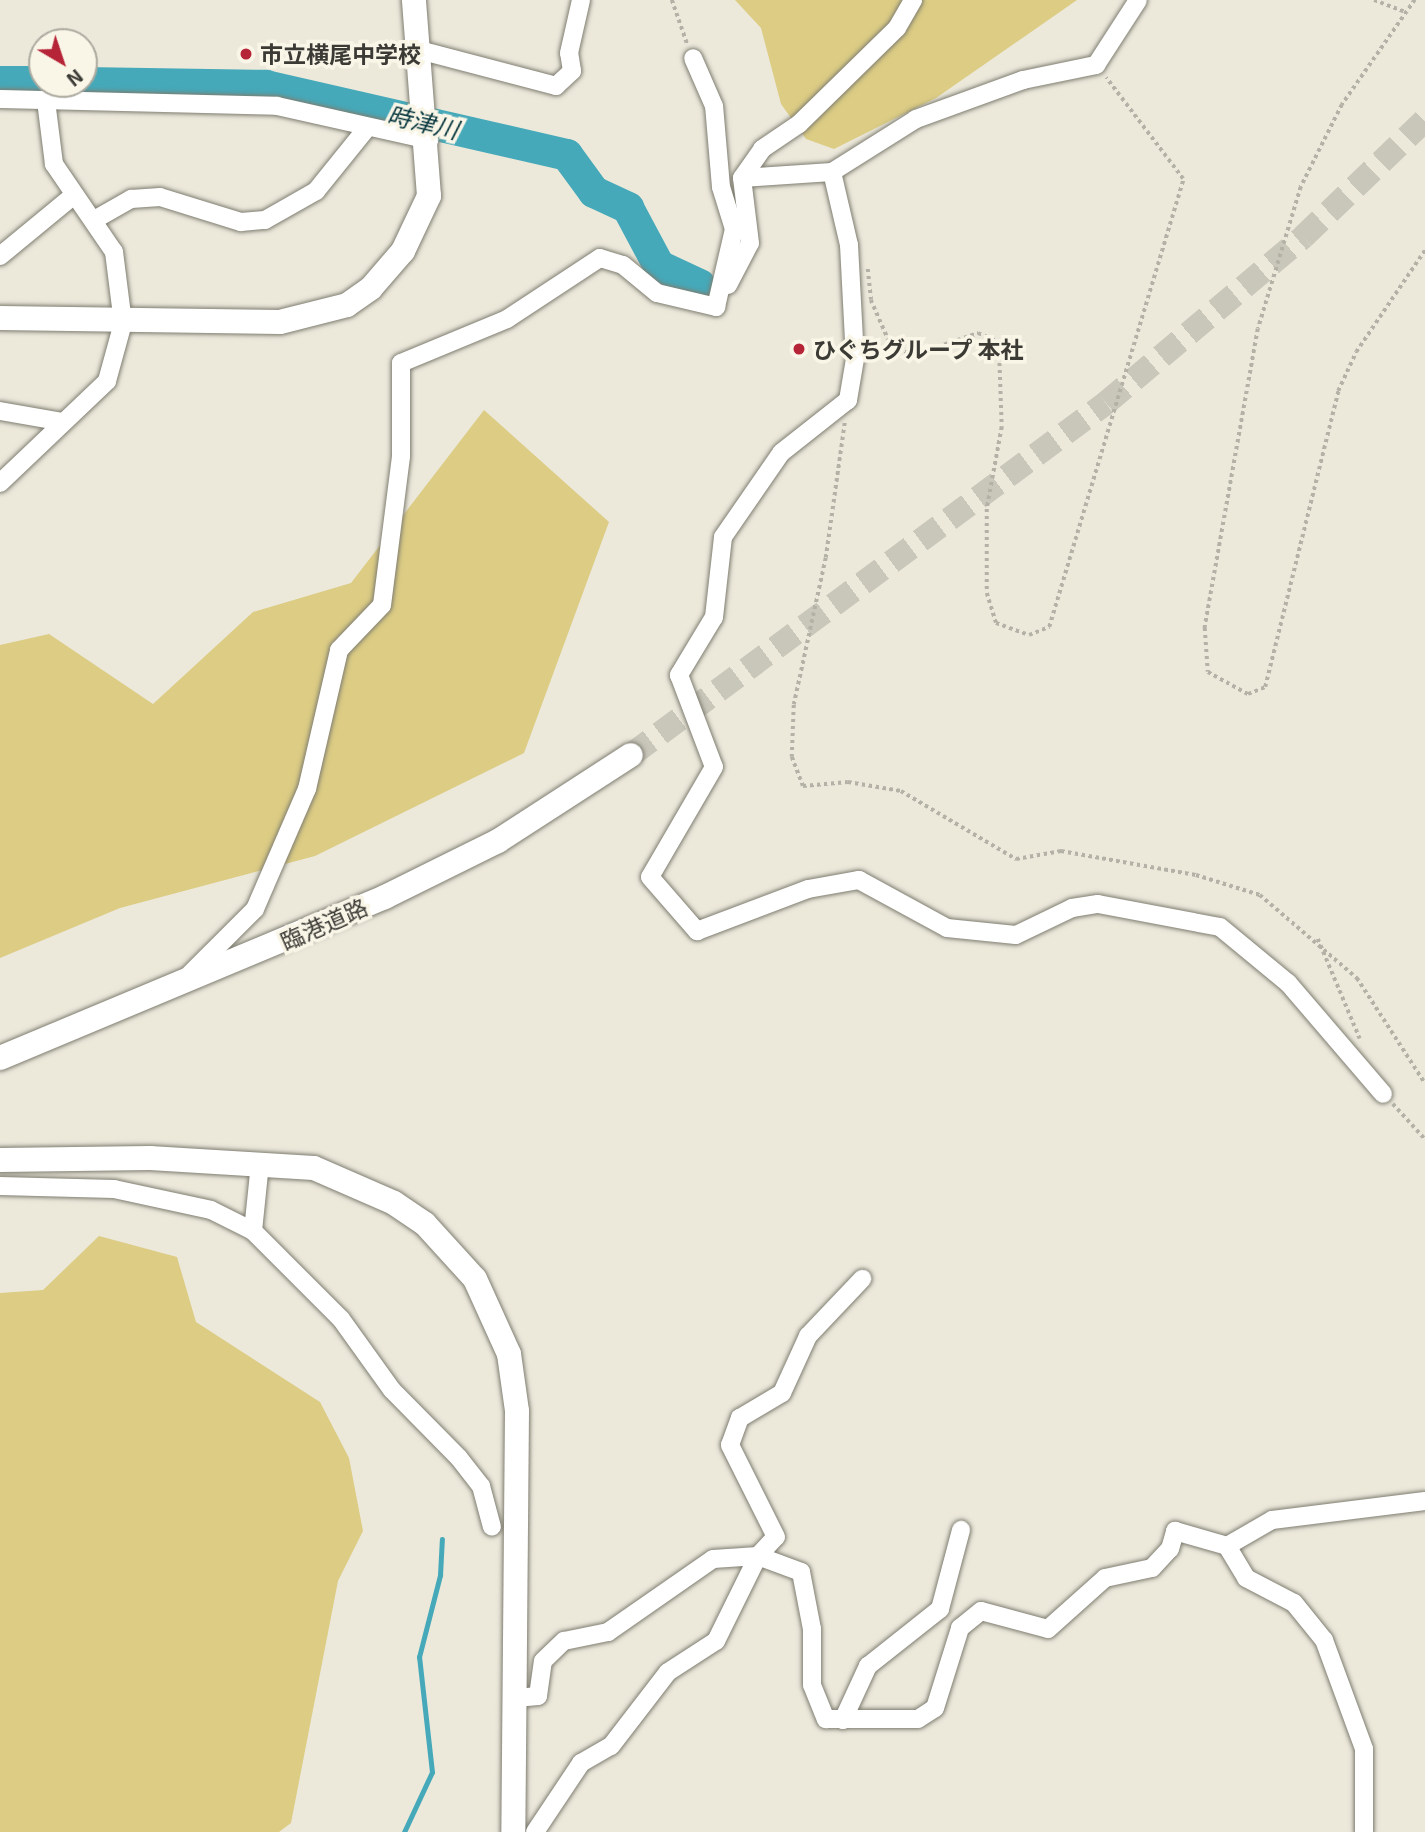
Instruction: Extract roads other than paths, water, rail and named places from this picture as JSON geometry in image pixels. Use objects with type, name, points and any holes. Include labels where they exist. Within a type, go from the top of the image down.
[{"type":"street","points":[[0,318],[123,323],[280,322],[347,305],[403,251],[429,196],[429,139],[414,0]]},
{"type":"street","points":[[419,50],[556,86],[572,71],[569,53],[581,0]]},
{"type":"street","points":[[716,307],[750,243],[742,178],[762,149],[799,124],[897,28],[913,0]]},
{"type":"street","points":[[742,178],[832,172],[916,119],[1023,80],[1096,65],[1138,0]]},
{"type":"street","points":[[693,58],[714,106],[721,187],[734,229],[716,307]]},
{"type":"street","points":[[0,99],[277,106],[366,129],[429,139]]},
{"type":"street","points":[[0,484],[107,381],[123,323],[121,273],[94,220],[54,163],[46,102]]},
{"type":"street","points":[[94,220],[131,199],[160,197],[241,222],[265,220],[316,191],[366,129]]},
{"type":"street","points":[[832,172],[849,245],[855,359],[848,400],[781,453],[723,537],[714,617],[679,675],[714,767],[650,877],[697,931],[808,889],[859,880],[947,928],[1016,935],[1072,908],[1098,904],[1220,928],[1287,983],[1383,1094]]},
{"type":"street","points":[[0,256],[74,195]]},
{"type":"street","points":[[178,987],[255,909],[307,789],[339,650],[382,605],[401,456],[401,363],[507,319],[600,258],[623,265],[657,293],[716,307]]},
{"type":"street","points":[[0,411],[63,422]]},
{"type":"street","name":"臨港道路","points":[[0,1058],[178,987],[498,841],[631,755]]},
{"type":"street","points":[[0,1160],[260,1163],[314,1168],[394,1203],[425,1224],[475,1279],[495,1316],[509,1354],[517,1411],[513,1832]]},
{"type":"street","points":[[253,1231],[260,1163]]},
{"type":"street","points":[[0,1186],[114,1189],[211,1210],[253,1231],[341,1319],[392,1390],[459,1458],[481,1486],[492,1527]]},
{"type":"street","points":[[536,1832],[582,1763],[611,1746],[668,1672],[716,1642],[758,1556],[776,1537],[730,1445],[740,1418],[782,1393],[808,1336],[862,1279]]},
{"type":"street","points":[[1227,1546],[1272,1520],[1425,1501]]},
{"type":"street","points":[[843,1720],[868,1666],[940,1609],[961,1530]]},
{"type":"street","points":[[516,1698],[538,1696],[543,1661],[564,1641],[608,1632],[713,1559],[758,1556],[801,1572],[812,1629],[812,1685],[826,1718],[918,1719],[934,1708],[960,1629],[981,1611],[1048,1629],[1105,1578],[1152,1568],[1175,1531],[1227,1546],[1246,1578],[1294,1603],[1324,1640],[1364,1749],[1364,1832]]},
{"type":"waterway","name":"時津川","points":[[0,82],[28,82]]},
{"type":"waterway","name":"時津川","points":[[98,83],[266,86],[567,155],[594,192],[628,208],[659,266],[700,285]]},
{"type":"waterway","points":[[404,1832],[432,1772],[419,1657],[440,1575],[442,1539]]},
{"type":"tunnel","points":[[631,755],[1106,403],[1303,237],[1425,120]]},
{"type":"place","name":"市立横尾中学校","points":[[246,54]]},
{"type":"place","name":"ひぐちグループ 本社","points":[[799,349]]}]
